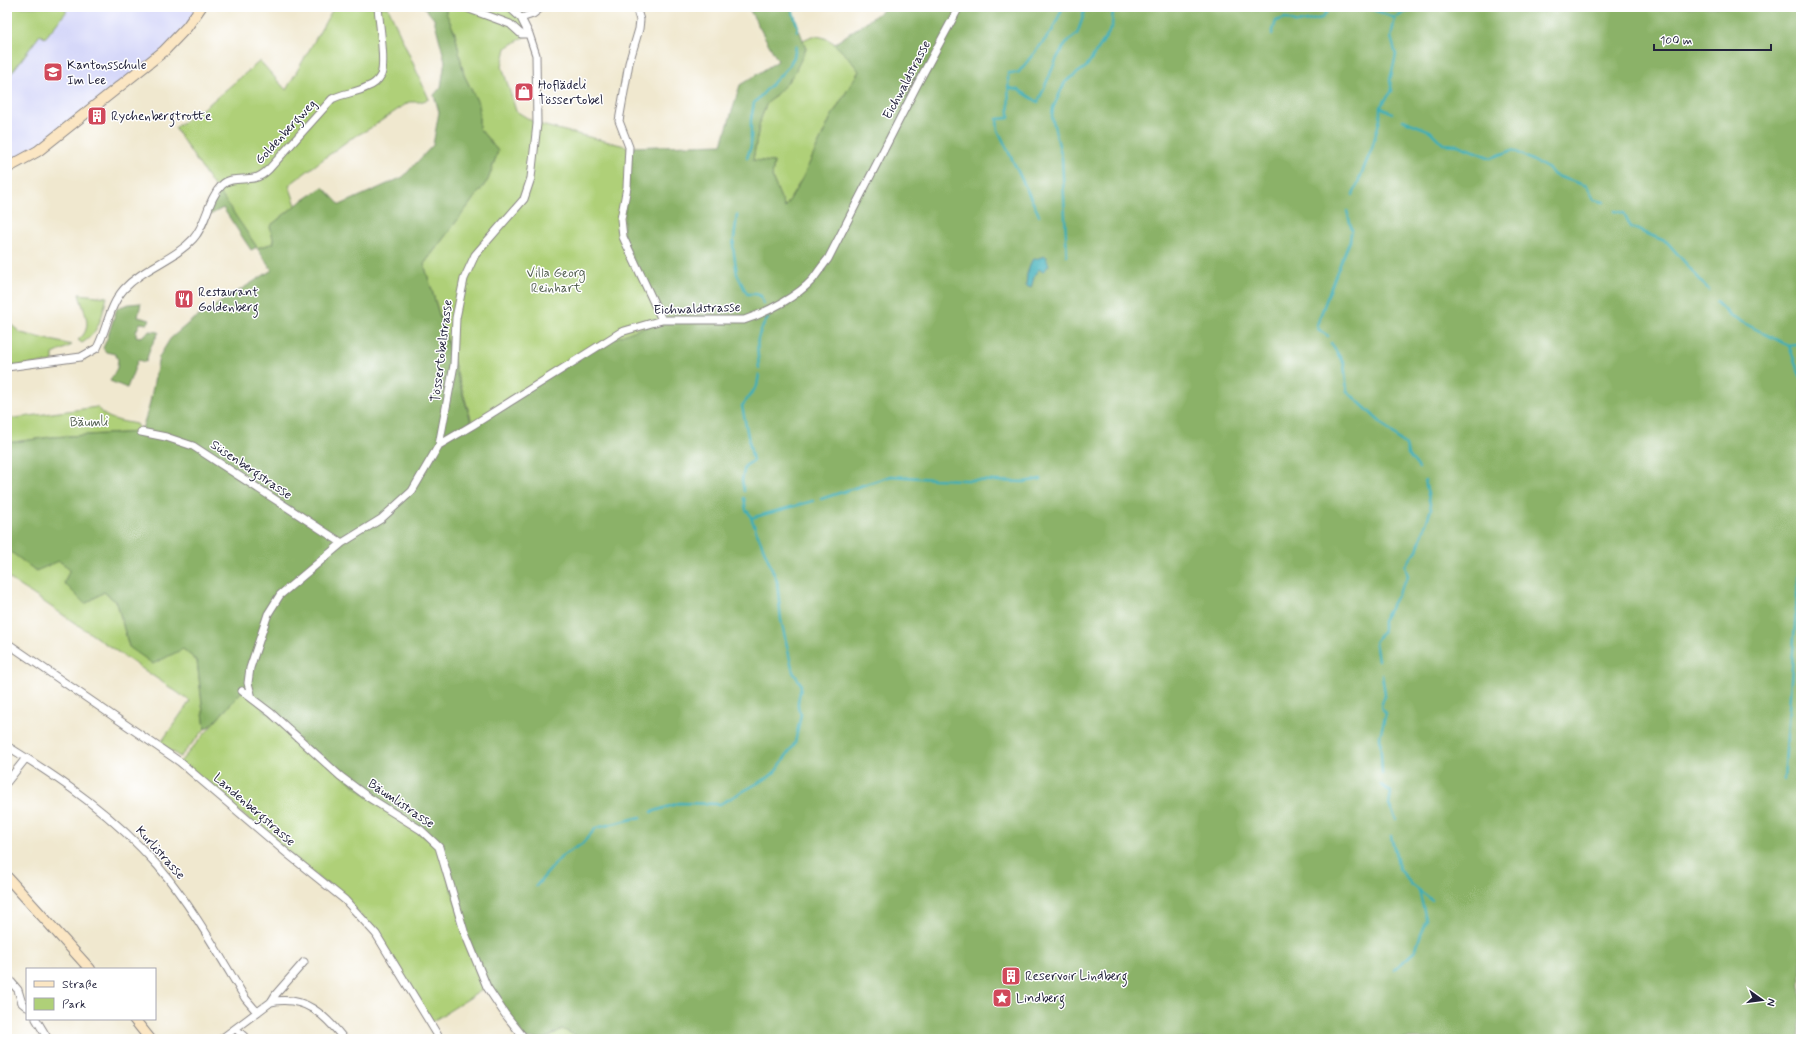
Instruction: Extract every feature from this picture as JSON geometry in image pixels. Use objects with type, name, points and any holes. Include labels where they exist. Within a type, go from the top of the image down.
[{"type":"street","points":[[7,168],[38,151],[164,52],[187,26],[201,7]]},
{"type":"street","name":"Goldenbergweg","points":[[7,367],[81,357],[98,348],[114,304],[120,294],[137,277],[193,239],[200,228],[212,201],[222,185],[233,179],[255,178],[262,175],[270,169],[332,99],[340,94],[366,88],[374,83],[380,76],[383,66],[378,7]]},
{"type":"street","points":[[464,7],[510,24],[521,34],[529,34]]},
{"type":"street","name":"Tössertobelstrasse","points":[[252,698],[248,683],[250,668],[268,614],[280,595],[342,543],[381,519],[412,491],[439,445],[454,365],[456,318],[464,279],[475,255],[524,199],[531,178],[537,124],[536,55],[529,34],[521,18],[508,7]]},
{"type":"street","points":[[521,18],[533,14],[542,7]]},
{"type":"street","points":[[636,7],[640,20],[639,29],[629,63],[619,121],[629,147],[627,187],[621,219],[623,237],[662,320]]},
{"type":"street","name":"Eichwaldstrasse","points":[[439,445],[621,332],[662,320],[744,320],[786,300],[812,280],[828,258],[959,7]]},
{"type":"street","name":"Süsenbergstrasse","points":[[141,432],[166,437],[194,446],[342,543]]},
{"type":"street","name":"Landenbergstrasse","points":[[7,643],[180,762],[288,855],[345,900],[376,934],[440,1039]]},
{"type":"street","name":"Bäumlistrasse","points":[[242,691],[252,698],[340,776],[368,797],[421,830],[439,847],[464,931],[487,987],[505,1014],[525,1039]]},
{"type":"street","name":"Kurlistrasse","points":[[7,746],[77,791],[119,826],[139,846],[158,867],[186,903],[245,998],[257,1012]]},
{"type":"street","points":[[7,782],[26,758]]},
{"type":"street","points":[[7,877],[89,968]]},
{"type":"street","points":[[221,1039],[271,1002],[276,994],[304,962]]},
{"type":"street","points":[[7,977],[18,990],[22,1003],[26,1006]]},
{"type":"street","points":[[271,1002],[281,1000],[292,1001],[312,1007],[322,1014],[344,1039]]},
{"type":"street","points":[[37,1020],[48,1039]]},
{"type":"street","points":[[135,1020],[150,1039]]},
{"type":"street","points":[[236,1029],[247,1039]]},
{"type":"shaded area","points":[[7,7],[201,7],[164,51],[7,168]]},
{"type":"green space","points":[[7,7],[62,7],[67,11],[45,38],[40,35],[7,79]]},
{"type":"green space","points":[[334,7],[388,7],[429,99],[420,102],[409,102],[369,129],[350,139],[289,185],[296,205],[270,226],[275,243],[257,248],[175,128],[209,104],[260,61],[286,90]]},
{"type":"green space","name":"Lindberg","points":[[424,7],[446,7],[446,13],[455,33],[464,75],[479,105],[479,128],[498,151],[488,180],[424,264],[472,425],[600,344],[662,320],[623,237],[629,147],[722,144],[740,85],[778,61],[748,7],[791,7],[806,49],[795,72],[787,83],[766,105],[760,121],[753,160],[774,162],[772,177],[785,208],[803,177],[831,117],[859,71],[848,57],[834,44],[882,11],[884,7],[1801,7],[1801,1039],[583,1039],[562,1029],[545,1039],[525,1039],[487,987],[464,931],[439,847],[368,797],[242,691],[213,724],[205,729],[197,661],[183,649],[153,664],[129,647],[117,603],[104,592],[85,604],[64,583],[70,569],[59,561],[36,571],[7,549],[7,443],[51,437],[141,432],[149,407],[159,357],[170,339],[191,321],[272,270],[257,248],[274,243],[270,226],[296,205],[323,187],[340,205],[403,177],[433,145],[439,112],[434,95],[441,87],[445,61],[434,19]]},
{"type":"green space","name":"Villa Georg Reinhart","points":[[446,7],[542,7],[522,18],[529,34],[506,48],[502,66],[516,111],[537,124],[629,147],[662,320],[473,425],[424,264],[488,180],[498,151],[479,128],[479,105],[464,75],[455,33],[446,13]]},
{"type":"green space","points":[[812,36],[827,39],[833,42],[859,71],[831,117],[803,177],[785,208],[772,177],[774,162],[753,160],[760,121],[766,105],[774,97],[806,49],[803,40]]},
{"type":"green space","points":[[218,190],[257,247],[251,250],[223,208],[206,217]]},
{"type":"green space","points":[[79,294],[107,297],[96,329],[88,339],[82,343],[78,340],[86,330],[87,324]]},
{"type":"green space","points":[[141,303],[138,317],[150,320],[147,324],[140,323],[136,336],[141,337],[150,331],[159,332],[150,348],[146,362],[138,360],[127,388],[110,381],[117,368],[118,359],[115,354],[106,352],[103,348],[117,308],[129,304]]},
{"type":"green space","points":[[7,321],[21,333],[72,345],[53,354],[53,362],[7,367]]},
{"type":"green space","name":"Bäumli","points":[[97,407],[104,415],[120,421],[136,424],[141,432],[51,437],[7,443],[7,419]]},
{"type":"green space","points":[[7,549],[36,570],[59,560],[70,569],[85,604],[104,592],[117,603],[129,647],[183,649],[197,661],[205,729],[180,757],[160,744],[190,701],[7,577]]},
{"type":"green space","points":[[242,691],[436,842],[487,987],[430,1023],[376,934],[353,907],[180,762]]},
{"type":"green space","points":[[562,1029],[583,1039],[545,1039]]},
{"type":"water","points":[[1045,256],[1049,265],[1043,272],[1039,269],[1035,274],[1031,288],[1026,286],[1027,274],[1032,260]]},
{"type":"waterway","points":[[791,7],[798,27],[797,31]]},
{"type":"waterway","points":[[1039,215],[998,130],[997,119],[1009,118],[1008,73],[1018,73],[1052,31],[1063,7]]},
{"type":"waterway","points":[[1009,88],[1019,90],[1038,102],[1057,58],[1066,43],[1077,34],[1083,17],[1084,7]]},
{"type":"waterway","points":[[1067,256],[1062,158],[1052,117],[1053,108],[1065,82],[1086,67],[1112,28],[1113,7]]},
{"type":"waterway","points":[[1272,34],[1276,21],[1285,18],[1297,23],[1322,18],[1331,7]]},
{"type":"waterway","points":[[1366,7],[1395,18]]},
{"type":"waterway","points":[[1353,195],[1372,148],[1380,119],[1380,107],[1392,91],[1390,80],[1396,55],[1391,37],[1395,18],[1415,7]]},
{"type":"waterway","points":[[747,158],[751,146],[751,120],[754,103],[788,67],[794,57],[796,46]]},
{"type":"waterway","points":[[1380,107],[1392,113]]},
{"type":"waterway","points":[[1403,120],[1430,131],[1443,144],[1458,145],[1491,158],[1513,150],[1549,169],[1554,175],[1587,186],[1594,200],[1604,202]]},
{"type":"waterway","points":[[1347,211],[1352,230]]},
{"type":"waterway","points":[[1615,211],[1624,213],[1631,227],[1667,242],[1709,290]]},
{"type":"waterway","points":[[737,215],[733,247],[737,274],[747,294],[756,294],[761,296],[763,303]]},
{"type":"waterway","points":[[1328,336],[1319,330],[1317,325],[1350,241],[1351,233]]},
{"type":"waterway","points":[[1716,302],[1730,316],[1789,346],[1801,378]]},
{"type":"waterway","points":[[759,368],[758,337],[768,318]]},
{"type":"waterway","points":[[1331,343],[1344,364],[1347,391],[1406,446],[1408,454],[1419,468]]},
{"type":"waterway","points":[[1789,346],[1801,344]]},
{"type":"waterway","points":[[744,491],[742,480],[745,466],[753,461],[742,406],[757,386],[759,374]]},
{"type":"waterway","points":[[821,499],[891,476],[1024,482],[1041,479]]},
{"type":"waterway","points":[[1378,660],[1375,642],[1383,631],[1383,621],[1408,576],[1405,566],[1417,550],[1431,509],[1425,480]]},
{"type":"waterway","points":[[652,812],[679,803],[720,804],[769,777],[776,771],[795,743],[801,714],[798,707],[801,684],[793,672],[781,620],[777,581],[749,513],[746,510],[744,498]]},
{"type":"waterway","points":[[751,518],[813,501]]},
{"type":"waterway","points":[[1784,780],[1801,540]]},
{"type":"waterway","points":[[1382,675],[1385,694],[1381,707],[1386,713],[1380,736],[1382,774]]},
{"type":"waterway","points":[[1381,785],[1391,792],[1389,805],[1396,819]]},
{"type":"waterway","points":[[536,886],[563,855],[582,844],[596,828],[641,817]]},
{"type":"waterway","points":[[1391,836],[1399,868],[1411,884],[1432,900]]},
{"type":"waterway","points":[[1394,970],[1415,951],[1426,919],[1419,890]]},
{"type":"place","name":"Kantonsschule Im Lee","points":[[53,72]]},
{"type":"place","name":"Hoflädeli Tössertobel","points":[[524,92]]},
{"type":"place","name":"Rychenbergtrotte","points":[[97,116]]},
{"type":"place","name":"Restaurant Goldenberg","points":[[184,299]]},
{"type":"place","name":"Reservoir Lindberg","points":[[1011,976]]},
{"type":"place","name":"Lindberg","points":[[1002,998]]}]
